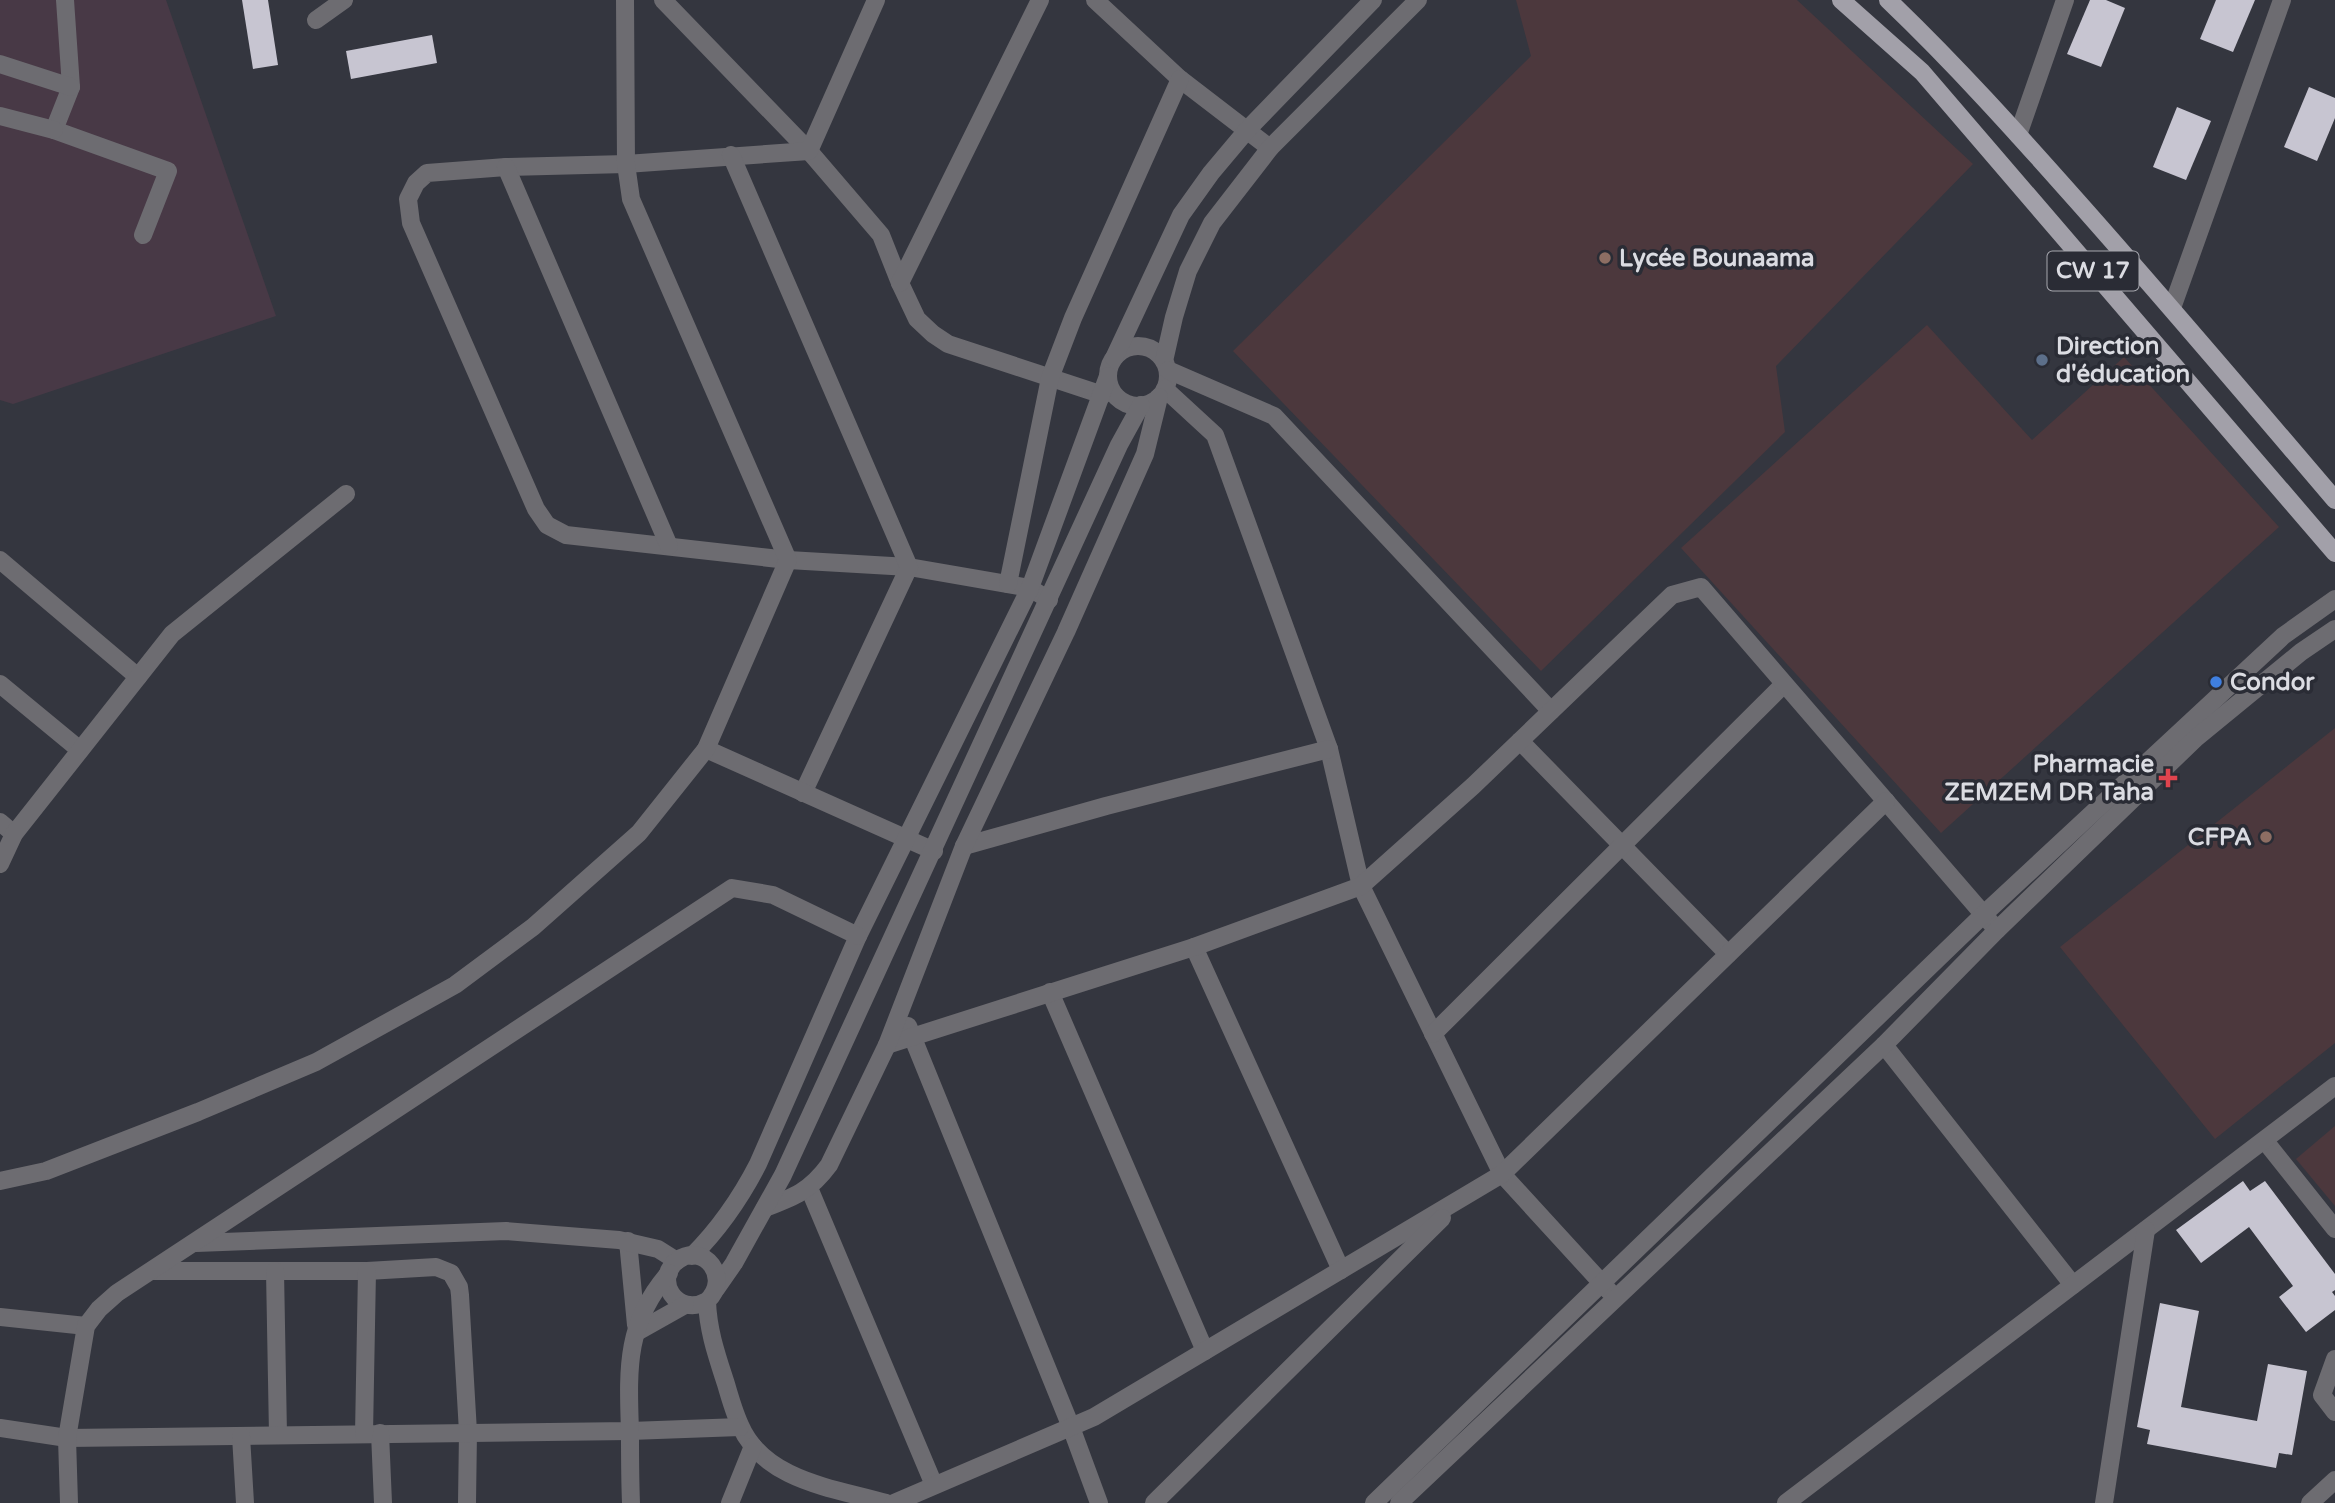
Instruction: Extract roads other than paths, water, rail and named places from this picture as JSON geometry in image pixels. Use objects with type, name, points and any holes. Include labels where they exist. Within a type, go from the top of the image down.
[{"type":"main road","name":"CW 17","points":[[1841,0],[1922,72],[2335,553]]},
{"type":"main road","name":"CW 17","points":[[1888,0],[1948,57],[2018,135],[2172,308],[2335,500]]},
{"type":"street","points":[[54,131],[71,87],[65,0]]},
{"type":"street","points":[[316,20],[344,0]]},
{"type":"street","points":[[0,1181],[46,1171],[198,1112],[316,1062],[455,985],[533,927],[639,833],[706,748],[788,560],[631,198],[626,164],[625,0]]},
{"type":"street","points":[[663,0],[809,151],[881,235],[917,319],[933,334],[948,344],[1102,395]]},
{"type":"street","points":[[809,151],[876,0]]},
{"type":"street","points":[[900,283],[1040,0]]},
{"type":"street","points":[[1095,0],[1180,79],[1270,148]]},
{"type":"street","points":[[631,1503],[629,1364],[648,1301],[679,1263],[722,1224],[747,1186],[858,936],[1030,587],[1114,358],[1181,215],[1211,173],[1248,129],[1373,0]]},
{"type":"street","points":[[765,1208],[817,1182],[829,1165],[887,1045],[964,846],[1066,632],[1145,454],[1168,380],[1166,365],[1174,317],[1188,271],[1212,223],[1270,148],[1419,0]]},
{"type":"street","points":[[2018,135],[2065,0]]},
{"type":"street","points":[[2172,308],[2282,0]]},
{"type":"street","points":[[0,65],[71,87]]},
{"type":"street","points":[[1008,584],[1050,378],[1073,318],[1180,79]]},
{"type":"street","points":[[0,116],[54,131],[168,171],[143,235]]},
{"type":"street","points":[[809,151],[626,164],[506,167],[426,173],[416,183],[408,200],[411,223],[536,509],[547,525],[566,535],[788,560],[909,567],[1030,587],[1049,600]]},
{"type":"street","points":[[731,155],[909,567],[803,793]]},
{"type":"street","points":[[506,167],[668,546]]},
{"type":"street","points":[[1114,358],[1130,346],[1140,345],[1158,353],[1166,365],[1274,416],[1551,711]]},
{"type":"street","points":[[1108,376],[1115,395],[1131,405],[1151,403],[1162,393]]},
{"type":"street","points":[[1162,393],[1215,435],[1329,749],[1362,886],[1502,1174],[1608,1291]]},
{"type":"street","points":[[637,1332],[660,1317],[699,1300],[734,1263],[783,1175],[1119,445],[1141,405]]},
{"type":"street","points":[[0,864],[5,829],[80,750],[173,634],[346,494]]},
{"type":"street","points":[[0,560],[138,677]]},
{"type":"street","points":[[887,1045],[1194,947],[1362,886],[1473,786],[1672,595],[1701,587],[1997,930]]},
{"type":"street","points":[[1399,1503],[1984,914],[2283,636],[2335,599]]},
{"type":"street","points":[[1374,1503],[1884,1045],[1997,930],[2196,738],[2301,652],[2335,629]]},
{"type":"street","points":[[0,684],[80,750]]},
{"type":"street","points":[[1433,1034],[1784,684]]},
{"type":"street","points":[[1520,741],[1728,954]]},
{"type":"street","points":[[706,748],[934,851]]},
{"type":"street","points":[[964,846],[1106,806],[1329,749]]},
{"type":"street","points":[[894,1503],[1094,1417],[1502,1174],[1886,801]]},
{"type":"street","points":[[69,1503],[67,1438],[86,1325],[117,1293],[732,888],[773,895],[858,936]]},
{"type":"street","points":[[1194,947],[1341,1270]]},
{"type":"street","points":[[1050,992],[1205,1351]]},
{"type":"street","points":[[902,1006],[911,1038],[1071,1427],[1099,1503]]},
{"type":"street","points":[[1884,1045],[2073,1285]]},
{"type":"street","points":[[1786,1503],[2335,1086]]},
{"type":"street","points":[[2265,1140],[2335,1229]]},
{"type":"street","points":[[808,1188],[934,1485]]},
{"type":"street","points":[[1154,1503],[1462,1198]]},
{"type":"street","points":[[2104,1503],[2146,1230]]},
{"type":"street","points":[[196,1243],[354,1239],[492,1231],[628,1241],[658,1249],[679,1263]]},
{"type":"street","points":[[628,1241],[637,1332]]},
{"type":"street","points":[[679,1263],[700,1256],[713,1266],[717,1273],[699,1300]]},
{"type":"street","points":[[679,1263],[669,1289],[672,1296],[699,1300]]},
{"type":"street","points":[[152,1271],[367,1271],[436,1267],[451,1273],[460,1295],[468,1432],[467,1503]]},
{"type":"street","points":[[275,1271],[278,1435]]},
{"type":"street","points":[[367,1271],[372,1434],[383,1503]]},
{"type":"street","points":[[699,1300],[740,1427],[753,1446],[768,1461],[790,1475],[886,1503]]},
{"type":"street","points":[[0,1317],[86,1325]]},
{"type":"street","points":[[2335,1359],[2322,1395],[2335,1412]]},
{"type":"street","points":[[0,1428],[67,1438],[630,1432],[740,1427]]},
{"type":"street","points":[[242,1436],[245,1503]]},
{"type":"street","points":[[730,1503],[753,1446]]},
{"type":"street","points":[[2310,1503],[2335,1480]]},
{"type":"place","name":"Lycée Bounaama","points":[[1605,258]]},
{"type":"place","name":"Direction d'éducation","points":[[2042,360]]},
{"type":"place","name":"Condor","points":[[2216,682]]},
{"type":"place","name":"Pharmacie ZEMZEM DR Taha","points":[[2168,778]]},
{"type":"place","name":"CFPA","points":[[2266,837]]}]
